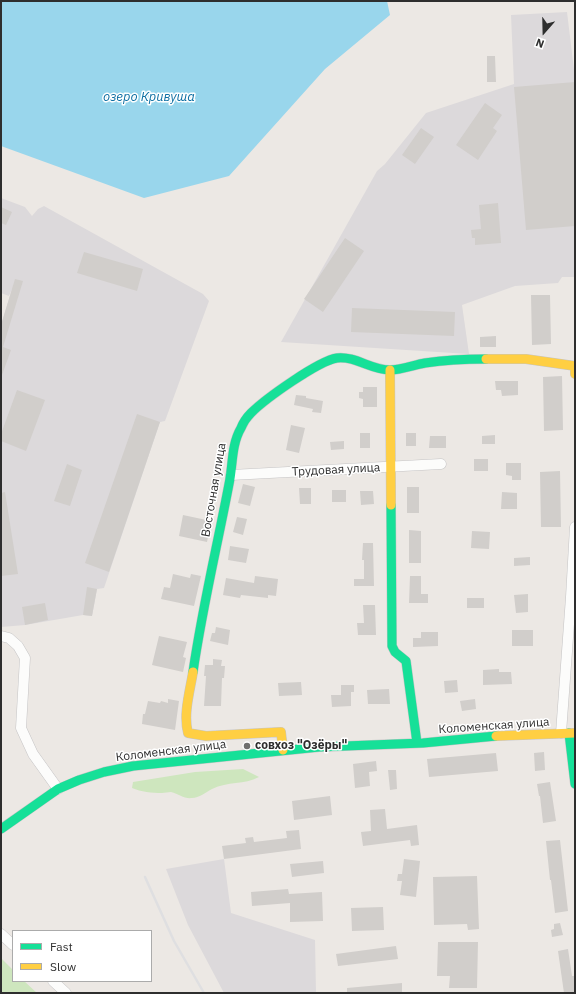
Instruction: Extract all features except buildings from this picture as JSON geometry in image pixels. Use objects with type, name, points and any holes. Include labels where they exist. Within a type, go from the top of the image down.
[{"type":"street","name":"Восточная улица","points":[[283,750],[281,732],[206,736],[188,733],[186,726],[187,708],[197,643],[231,475],[235,441],[240,428],[250,414],[269,397],[318,364],[336,358],[349,358],[381,369],[390,370],[426,363],[461,359],[526,359],[575,366]]},
{"type":"street","points":[[575,366],[575,374]]},
{"type":"street","points":[[390,370],[392,646],[395,652],[406,661],[417,743]]},
{"type":"street","name":"Трудовая улица","points":[[231,475],[441,464]]},
{"type":"street","points":[[575,527],[568,733],[575,784]]},
{"type":"street","points":[[1,636],[9,638],[18,646],[25,658],[21,728],[33,754],[58,789]]},
{"type":"street","name":"Коломенская улица","points":[[1,829],[58,789],[104,772],[133,766],[283,750],[568,733]]},
{"type":"street","points":[[1,934],[12,944]]},
{"type":"street","points":[[54,982],[66,993]]},
{"type":"shaded area","points":[[567,12],[575,78],[575,277],[562,277],[558,283],[515,286],[462,305],[469,354],[281,342],[377,171],[385,164],[426,113],[514,84],[511,15]]},
{"type":"shaded area","points":[[1,198],[25,207],[32,216],[38,209],[44,206],[203,294],[209,301],[165,421],[160,422],[104,588],[97,589],[92,616],[83,615],[25,625],[1,627],[1,325],[12,289],[9,296],[1,293]]},
{"type":"shaded area","points":[[224,859],[231,913],[315,940],[316,993],[224,993],[188,925],[166,869]]},
{"type":"green space","points":[[243,769],[259,777],[248,781],[224,785],[212,789],[195,798],[186,798],[171,792],[150,792],[132,788],[133,782],[195,772]]},
{"type":"green space","points":[[1,958],[12,969],[12,982],[25,982],[37,993],[1,993]]},
{"type":"water","name":"озеро Кривуша","points":[[1,1],[387,1],[390,15],[325,69],[229,176],[144,198],[1,146]]},
{"type":"railway","points":[[145,877],[174,941],[204,993]]},
{"type":"traffic: fast","points":[[193,672],[205,601],[229,484],[235,441],[244,422],[250,415],[292,381],[318,366],[337,358],[351,359],[376,368],[390,370],[433,362],[486,359]]},
{"type":"traffic: fast","points":[[391,505],[392,646],[395,652],[406,661],[417,743]]},
{"type":"traffic: fast","points":[[569,733],[575,784]]},
{"type":"traffic: fast","points":[[1,829],[58,789],[104,772],[133,766],[319,747],[423,743],[496,736]]},
{"type":"traffic: slow","points":[[486,359],[526,359],[575,366],[575,374]]},
{"type":"traffic: slow","points":[[390,370],[391,505]]},
{"type":"traffic: slow","points":[[193,672],[186,718],[188,733],[206,736],[281,732],[283,750]]},
{"type":"traffic: slow","points":[[496,736],[575,733]]},
{"type":"place","name":"совхоз \"Озёры\"","points":[[247,746]]}]
